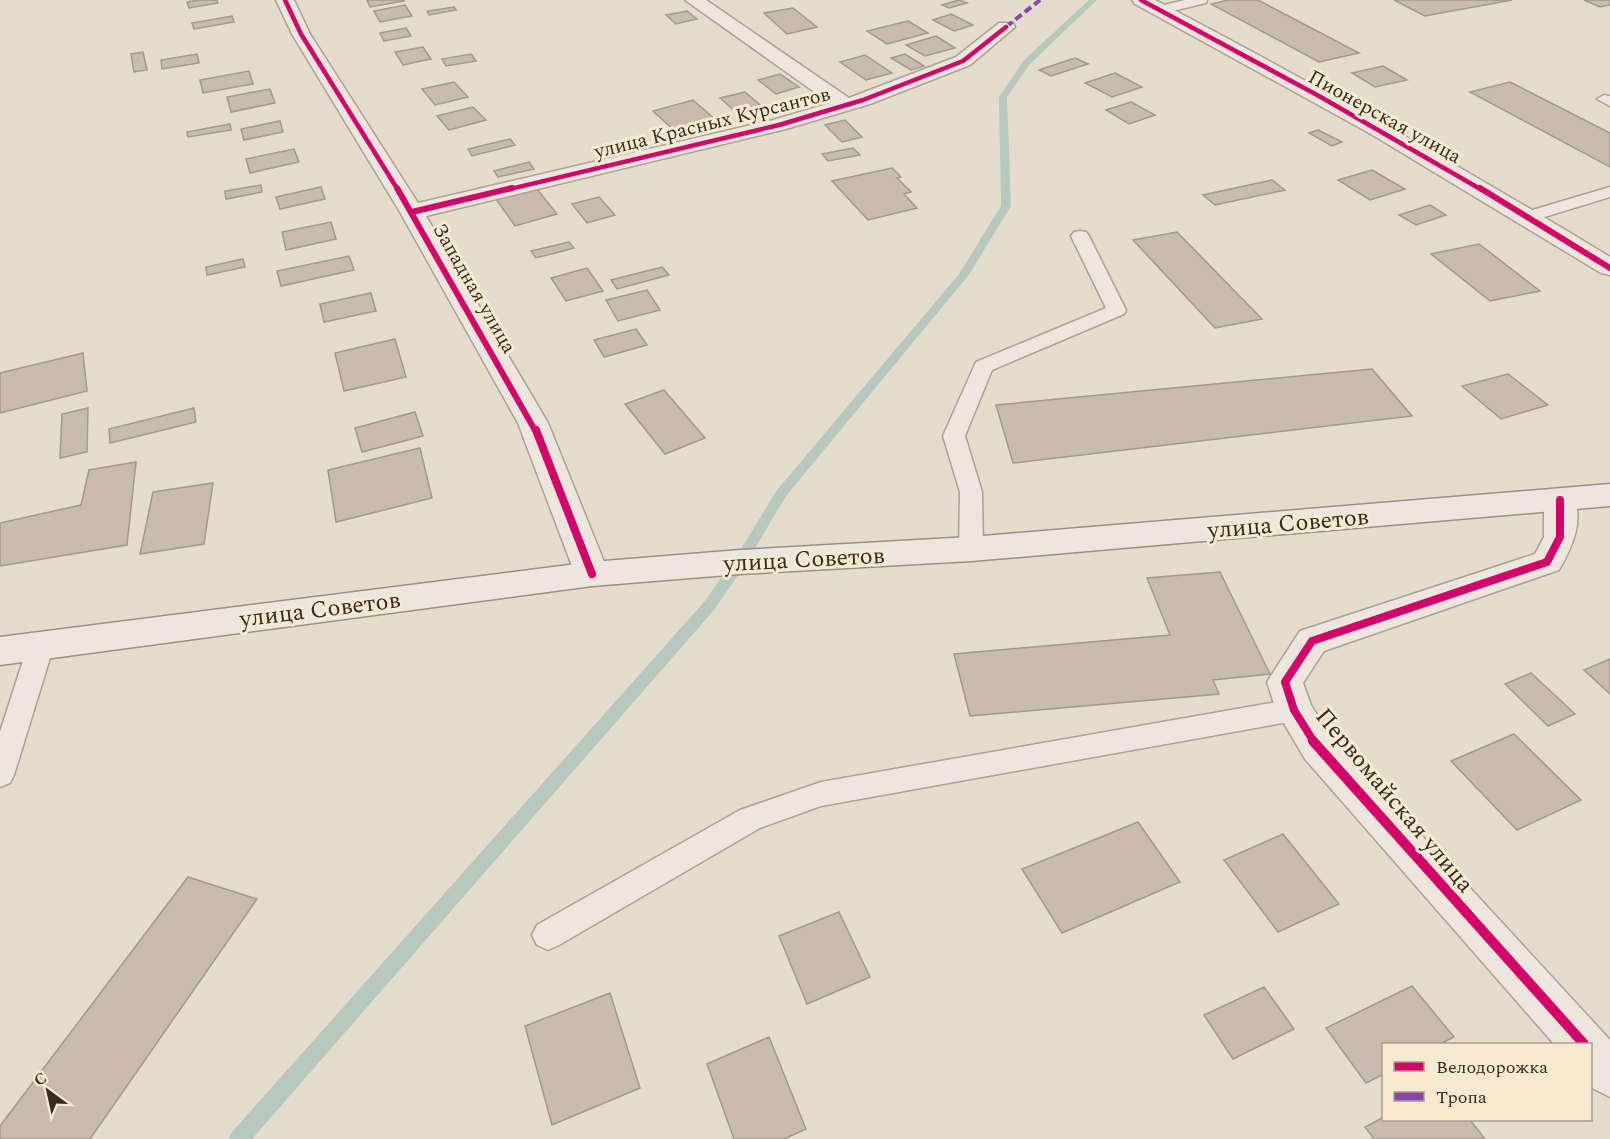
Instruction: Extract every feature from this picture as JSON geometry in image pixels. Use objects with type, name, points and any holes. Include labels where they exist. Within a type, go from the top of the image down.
[{"type":"street","name":"Западная улица","points":[[285,0],[301,34],[412,212],[533,423],[592,574]]},
{"type":"street","points":[[694,0],[846,105]]},
{"type":"street","name":"Пионерская улица","points":[[1141,0],[1411,148],[1610,268]]},
{"type":"street","name":"улица Красных Курсантов","points":[[412,212],[779,125],[846,105],[963,61],[1006,27]]},
{"type":"street","name":"улица Советов","points":[[0,651],[592,574],[752,561],[971,549],[1610,495]]},
{"type":"street","name":"Первомайская улица","points":[[1560,500],[1560,537],[1547,562],[1312,641],[1285,682],[1294,710],[1318,748],[1583,1043]]},
{"type":"street","points":[[1592,1054],[1610,1074]]},
{"type":"lane","points":[[1161,10],[1201,0]]},
{"type":"lane","points":[[1528,217],[1610,192]]},
{"type":"lane","points":[[971,549],[972,492],[954,436],[983,366],[1117,310],[1080,237]]},
{"type":"lane","points":[[0,775],[41,645]]},
{"type":"lane","points":[[548,935],[750,819],[821,794],[1294,710]]},
{"type":"building","points":[[217,0],[218,3],[189,8],[187,2]]},
{"type":"building","points":[[367,0],[403,0],[404,1],[370,7]]},
{"type":"building","points":[[959,0],[967,3],[949,8],[942,5]]},
{"type":"building","points":[[1228,0],[1258,0],[1359,53],[1319,62],[1211,4]]},
{"type":"building","points":[[1394,0],[1512,0],[1425,16]]},
{"type":"building","points":[[1584,0],[1610,0],[1610,5],[1600,7]]},
{"type":"building","points":[[405,5],[412,16],[380,22],[374,11]]},
{"type":"building","points":[[454,7],[456,10],[429,15],[427,11]]},
{"type":"building","points":[[793,8],[817,27],[787,34],[764,13]]},
{"type":"building","points":[[687,11],[697,19],[676,24],[666,15]]},
{"type":"building","points":[[951,14],[973,25],[954,31],[933,20]]},
{"type":"building","points":[[232,16],[234,22],[194,29],[192,23]]},
{"type":"building","points":[[908,21],[928,33],[887,44],[867,31]]},
{"type":"building","points":[[406,28],[411,36],[384,41],[380,33]]},
{"type":"building","points":[[936,36],[955,48],[925,56],[906,45]]},
{"type":"building","points":[[423,47],[431,59],[403,65],[395,52]]},
{"type":"building","points":[[143,52],[147,70],[134,72],[131,54]]},
{"type":"building","points":[[197,54],[199,63],[162,69],[161,60]]},
{"type":"building","points":[[471,54],[476,61],[446,66],[442,59]]},
{"type":"building","points":[[905,54],[924,66],[911,70],[891,58]]},
{"type":"building","points":[[865,55],[892,73],[866,80],[840,62]]},
{"type":"building","points":[[1075,58],[1088,64],[1051,76],[1039,70]]},
{"type":"building","points":[[1383,66],[1407,80],[1375,87],[1352,73]]},
{"type":"building","points":[[249,71],[253,84],[203,93],[200,80]]},
{"type":"building","points":[[1115,73],[1142,87],[1112,97],[1085,83]]},
{"type":"building","points":[[780,74],[799,87],[776,94],[758,80]]},
{"type":"building","points":[[454,82],[468,97],[435,105],[422,89]]},
{"type":"building","points":[[1510,82],[1610,133],[1610,167],[1470,92]]},
{"type":"building","points":[[270,89],[275,103],[231,112],[227,97]]},
{"type":"building","points":[[745,92],[765,109],[740,116],[720,98]]},
{"type":"building","points":[[693,100],[718,122],[677,133],[653,111]]},
{"type":"building","points":[[1131,102],[1155,115],[1129,124],[1106,110]]},
{"type":"building","points":[[473,107],[486,120],[449,130],[437,116]]},
{"type":"building","points":[[845,120],[862,137],[842,142],[825,125]]},
{"type":"building","points":[[280,121],[283,132],[244,140],[241,129]]},
{"type":"building","points":[[230,124],[231,130],[188,137],[187,132]]},
{"type":"building","points":[[1318,130],[1342,142],[1332,146],[1309,133]]},
{"type":"building","points":[[510,139],[515,145],[472,156],[468,149]]},
{"type":"building","points":[[853,148],[860,155],[828,161],[822,154]]},
{"type":"building","points":[[294,149],[299,162],[250,173],[246,159]]},
{"type":"building","points":[[529,162],[534,169],[498,177],[494,171]]},
{"type":"building","points":[[892,168],[901,177],[897,178],[911,192],[904,194],[917,208],[868,220],[832,181]]},
{"type":"building","points":[[1372,170],[1405,189],[1370,200],[1338,180]]},
{"type":"building","points":[[1272,180],[1285,190],[1215,205],[1203,195]]},
{"type":"building","points":[[261,185],[262,192],[226,199],[225,191]]},
{"type":"building","points":[[321,187],[325,199],[280,209],[276,197]]},
{"type":"building","points":[[537,189],[557,214],[515,226],[496,199]]},
{"type":"building","points":[[599,197],[615,215],[587,223],[572,204]]},
{"type":"building","points":[[1430,205],[1446,215],[1416,225],[1399,215]]},
{"type":"building","points":[[331,222],[336,239],[286,250],[282,232]]},
{"type":"building","points":[[1177,232],[1262,319],[1215,328],[1133,240]]},
{"type":"building","points":[[569,242],[574,248],[536,258],[531,251]]},
{"type":"building","points":[[1479,244],[1540,291],[1490,301],[1431,254]]},
{"type":"building","points":[[349,256],[354,270],[281,286],[277,271]]},
{"type":"building","points":[[243,259],[245,267],[207,275],[206,267]]},
{"type":"building","points":[[662,267],[669,275],[617,289],[611,280]]},
{"type":"building","points":[[587,268],[603,291],[566,301],[551,278]]},
{"type":"building","points":[[647,290],[660,310],[618,321],[606,300]]},
{"type":"building","points":[[371,293],[376,311],[324,322],[320,304]]},
{"type":"building","points":[[636,329],[647,345],[604,357],[594,340]]},
{"type":"building","points":[[395,339],[406,377],[344,391],[335,353]]},
{"type":"building","points":[[83,353],[87,391],[0,413],[0,373]]},
{"type":"building","points":[[1372,369],[1412,416],[1013,463],[996,405]]},
{"type":"building","points":[[1508,374],[1548,405],[1501,419],[1462,386]]},
{"type":"building","points":[[664,390],[705,438],[665,454],[625,404]]},
{"type":"building","points":[[88,408],[87,452],[60,458],[62,414]]},
{"type":"building","points":[[194,408],[196,422],[110,443],[109,429]]},
{"type":"building","points":[[415,412],[423,436],[362,452],[355,428]]},
{"type":"building","points":[[420,448],[432,498],[336,522],[328,470]]},
{"type":"building","points":[[136,462],[127,545],[0,566],[0,523],[81,505],[89,470]]},
{"type":"building","points":[[213,483],[204,544],[140,554],[153,492]]},
{"type":"building","points":[[1220,572],[1270,674],[1213,680],[1219,694],[970,716],[954,654],[1170,635],[1147,578]]},
{"type":"building","points":[[1610,659],[1610,694],[1584,670]]},
{"type":"building","points":[[1531,673],[1575,714],[1548,726],[1505,684]]},
{"type":"building","points":[[1514,734],[1581,800],[1517,830],[1451,761]]},
{"type":"building","points":[[1138,822],[1180,882],[1062,933],[1022,869]]},
{"type":"building","points":[[1283,834],[1339,904],[1278,932],[1224,860]]},
{"type":"building","points":[[188,877],[257,899],[90,1139],[0,1139],[0,1126]]},
{"type":"building","points":[[839,912],[870,977],[807,1004],[779,936]]},
{"type":"building","points":[[1412,986],[1454,1037],[1442,1043],[1382,1043],[1382,1075],[1366,1083],[1326,1028]]},
{"type":"building","points":[[1264,987],[1294,1029],[1233,1059],[1204,1015]]},
{"type":"building","points":[[610,993],[640,1088],[552,1125],[525,1026]]},
{"type":"building","points":[[769,1037],[806,1129],[784,1139],[734,1139],[707,1064]]},
{"type":"building","points":[[1382,1118],[1382,1121],[1471,1121],[1485,1139],[1374,1139],[1365,1127]]},
{"type":"waterway","points":[[239,1139],[709,606],[740,562],[781,493],[963,276],[1006,206],[1003,97],[1027,62],[1093,0]]},
{"type":"marked path","points":[[1006,27],[1040,0]]},
{"type":"cycle path","points":[[285,0],[301,34],[412,212],[533,423],[592,574]]},
{"type":"cycle path","points":[[1141,0],[1378,129],[1495,197],[1610,268]]},
{"type":"cycle path","points":[[412,212],[779,125],[863,100],[963,61],[1006,27]]},
{"type":"cycle path","points":[[1560,500],[1560,537],[1547,562],[1312,641],[1285,682],[1294,710],[1318,748],[1583,1043]]}]
